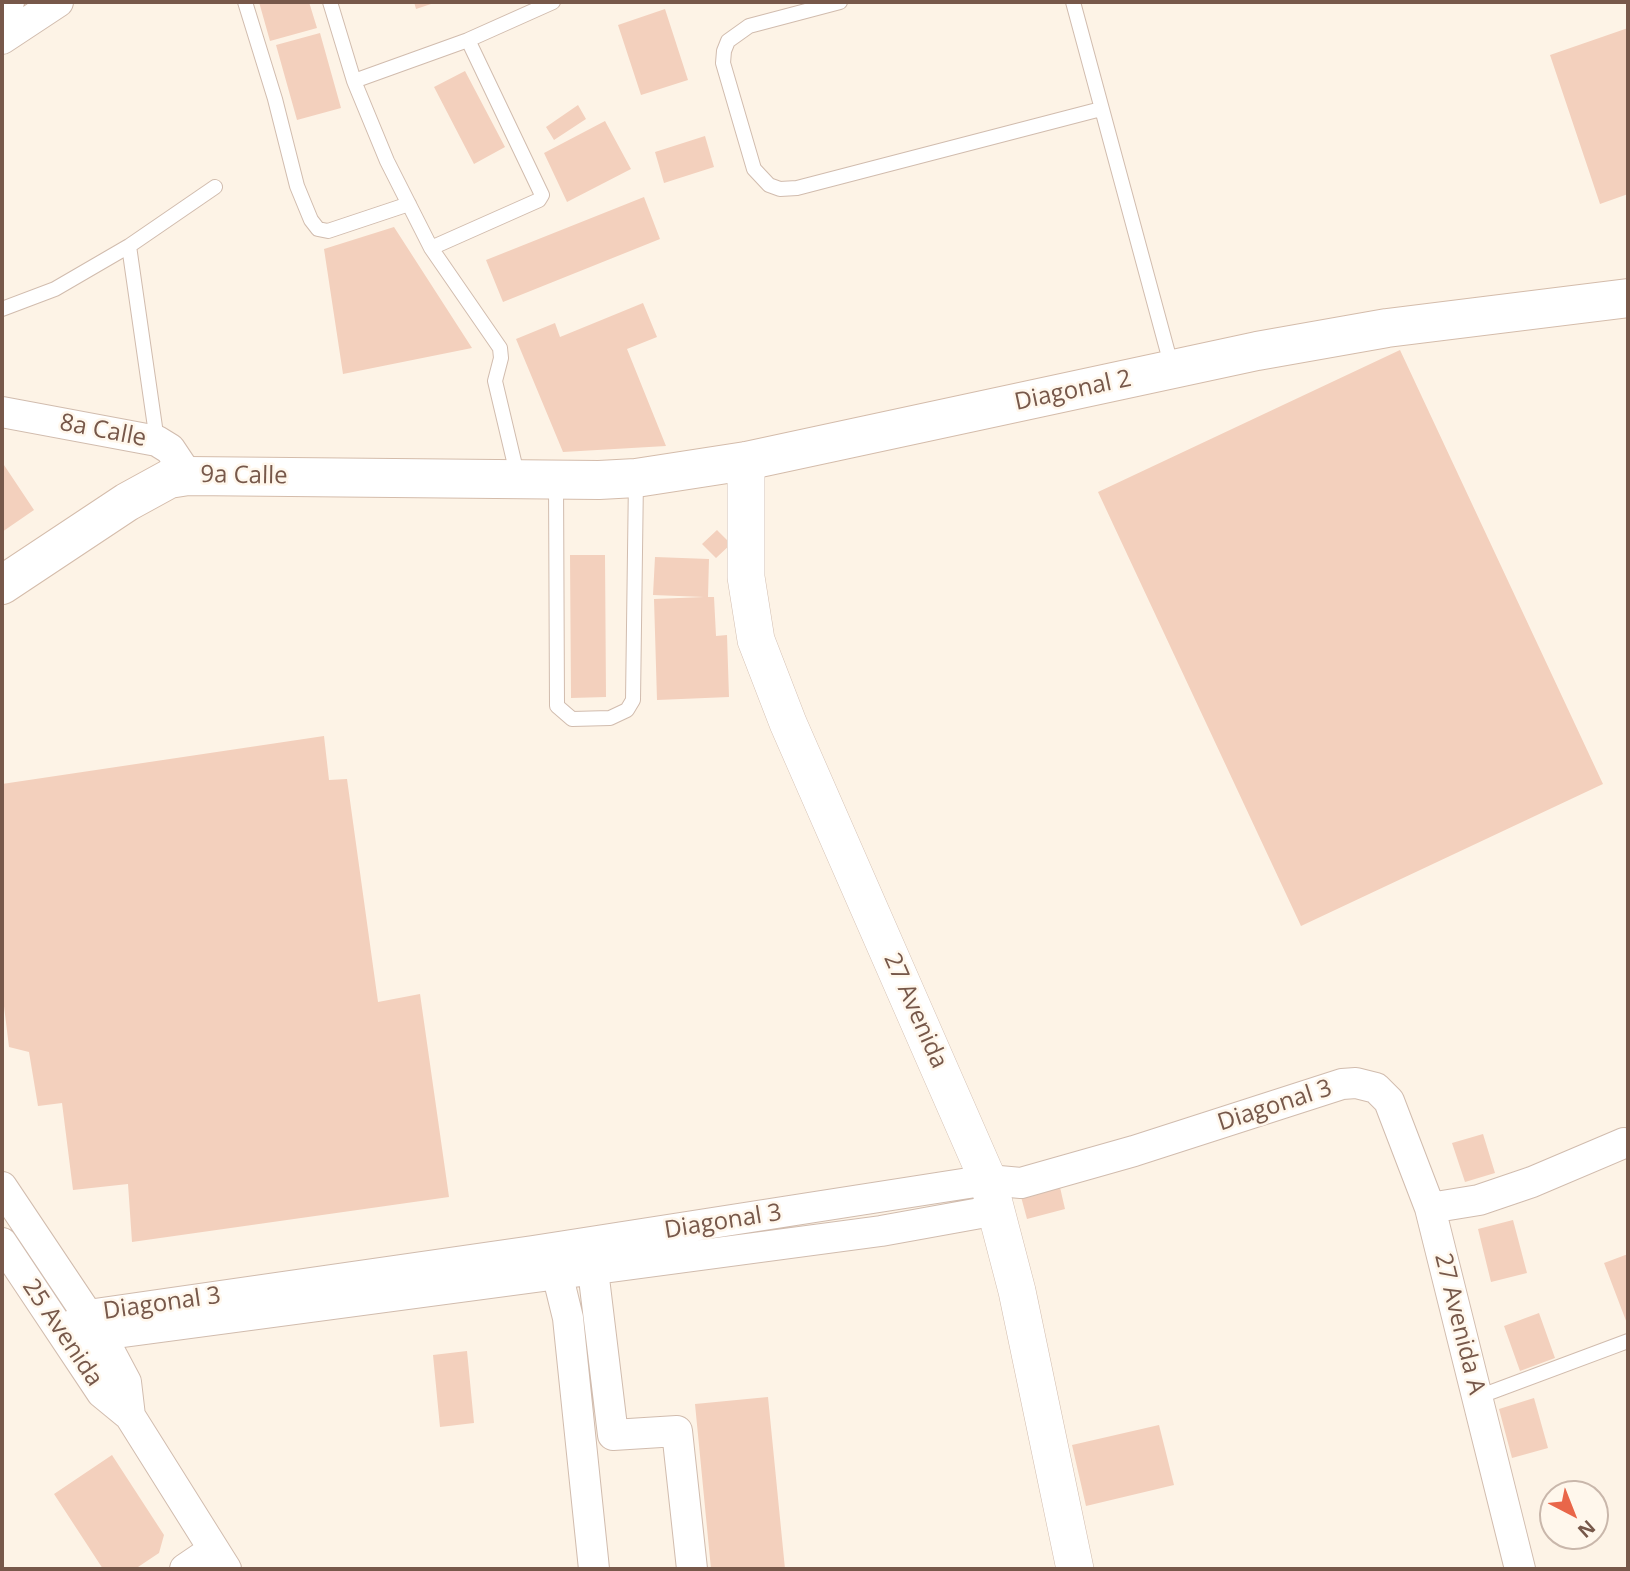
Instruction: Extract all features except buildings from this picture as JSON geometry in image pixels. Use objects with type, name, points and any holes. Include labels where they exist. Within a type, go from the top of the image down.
[{"type":"main road","name":"Diagonal 2","points":[[518,480],[636,478],[746,461],[1257,351],[1387,328],[1628,298]]},
{"type":"main road","name":"9a Calle","points":[[2,585],[149,488],[169,479],[188,476],[518,480]]},
{"type":"street","points":[[2,7],[9,2]]},
{"type":"street","points":[[2,39],[58,2]]},
{"type":"street","name":"8a Calle","points":[[2,412],[157,441],[182,462],[188,476]]},
{"type":"street","name":"27 Avenida","points":[[746,461],[746,577],[756,640],[788,723],[992,1195],[1075,1569]]},
{"type":"street","name":"Diagonal 3","points":[[95,1325],[593,1269],[881,1231],[992,1195],[1021,1182],[1342,1084],[1356,1083],[1376,1088]]},
{"type":"street","name":"27 Avenida A","points":[[1376,1088],[1389,1101],[1430,1208],[1520,1569]]},
{"type":"street","points":[[1430,1208],[1479,1200],[1532,1182],[1624,1143]]},
{"type":"street","name":"25 Avenida","points":[[2,1187],[95,1325],[126,1382],[130,1416]]},
{"type":"street","name":"Diagonal 3","points":[[69,1342],[95,1325],[533,1251],[992,1195]]},
{"type":"street","name":"25 Avenida","points":[[2,1243],[102,1393],[130,1416],[220,1560]]},
{"type":"street","points":[[593,1269],[613,1434],[677,1431],[692,1569]]},
{"type":"street","points":[[558,1273],[568,1318],[594,1569]]},
{"type":"street","points":[[185,1569],[220,1560]]},
{"type":"lane","points":[[245,2],[275,99],[296,187],[318,229],[328,231],[409,204]]},
{"type":"lane","points":[[330,2],[354,81],[387,161],[432,248],[500,348],[501,358],[495,382],[518,480]]},
{"type":"lane","points":[[354,81],[468,40],[553,2]]},
{"type":"lane","points":[[840,2],[749,26],[728,41],[724,51],[723,63],[754,169],[769,185],[780,189],[797,188],[1101,109]]},
{"type":"lane","points":[[1073,2],[1172,370]]},
{"type":"lane","points":[[432,248],[539,200],[542,195],[541,187],[468,40]]},
{"type":"lane","points":[[2,309],[55,289],[130,246],[215,187]]},
{"type":"lane","points":[[130,246],[157,441]]},
{"type":"lane","points":[[556,480],[556,706],[572,719],[610,718],[627,710],[633,700],[636,478]]},
{"type":"lane","points":[[1478,1397],[1628,1341]]}]
